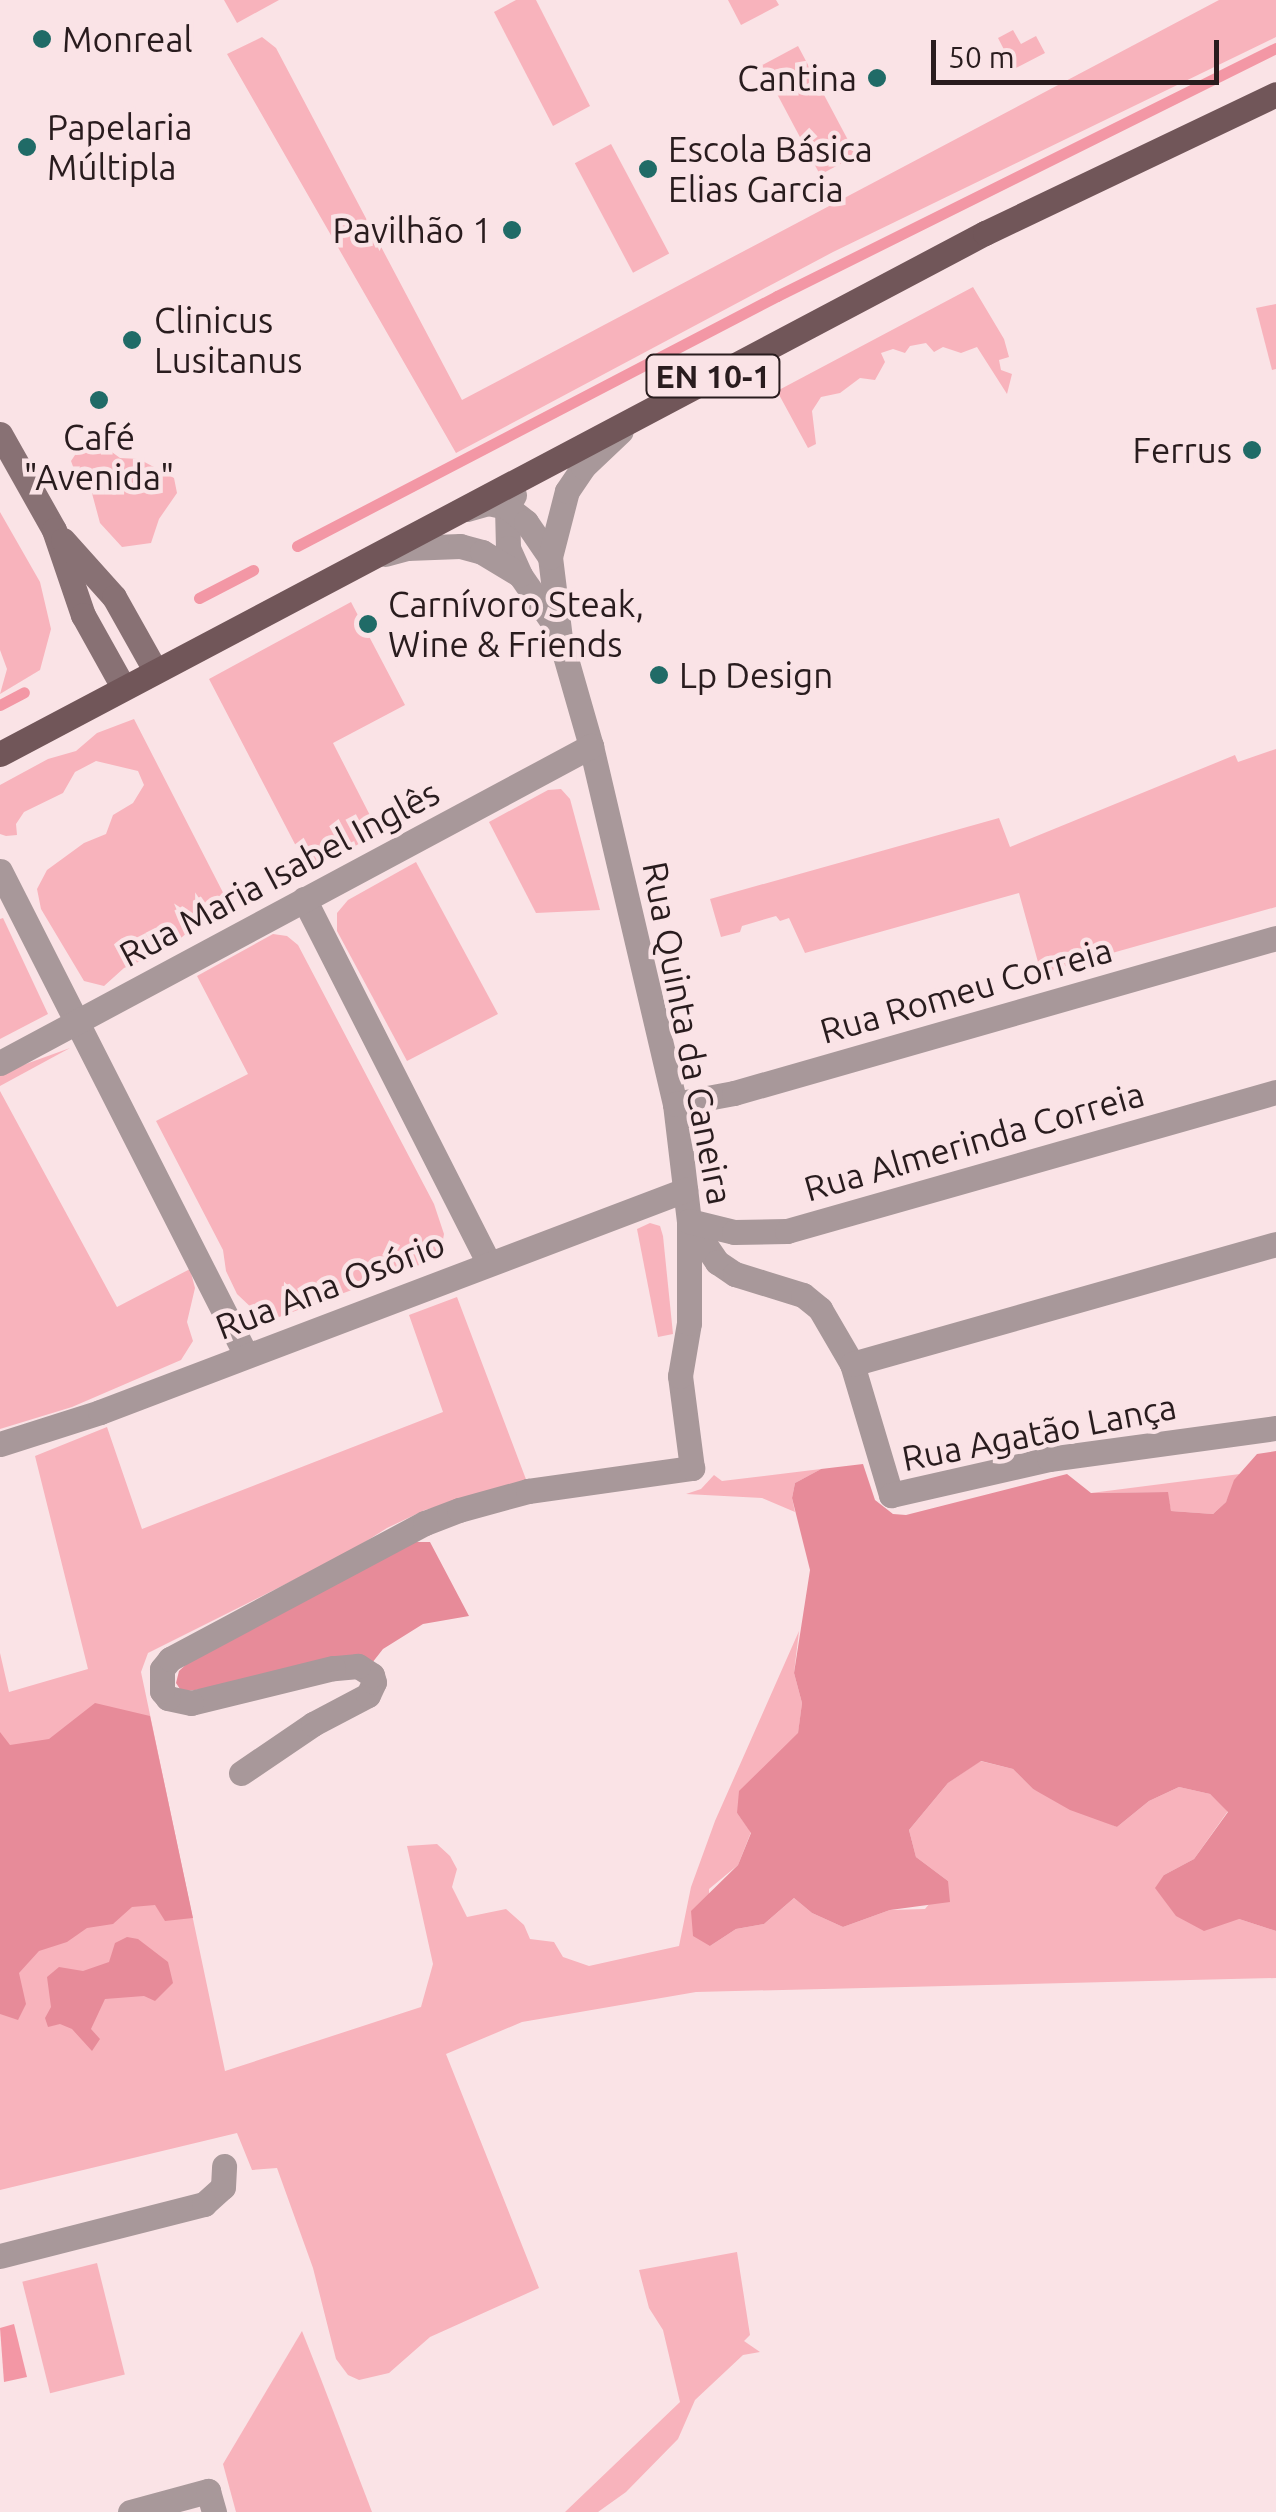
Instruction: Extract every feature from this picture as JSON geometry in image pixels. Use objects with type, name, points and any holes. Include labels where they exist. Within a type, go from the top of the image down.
[{"type":"main road","name":"EN 10-1","points":[[0,754],[985,233],[1276,94]]},
{"type":"street","name":"Rua Quinta da Caneira","points":[[670,398],[627,426],[583,467],[560,507],[550,557],[560,638],[592,746],[675,1104],[689,1221],[704,1249],[726,1268],[804,1295],[820,1309],[852,1364]]},
{"type":"street","points":[[0,434],[54,530],[83,616],[123,687]]},
{"type":"street","points":[[455,513],[488,503],[507,507],[521,484],[549,464]]},
{"type":"street","name":"Rua Quinta da Caneira","points":[[507,507],[526,522],[550,557]]},
{"type":"street","name":"Rua Quinta da Caneira","points":[[507,507],[508,548],[520,576],[560,638]]},
{"type":"street","points":[[54,530],[114,597],[156,670]]},
{"type":"street","name":"Rua Quinta da Caneira","points":[[366,560],[407,548],[460,546],[482,552],[520,576]]},
{"type":"street","name":"Rua Maria Isabel Inglês","points":[[0,1063],[592,746]]},
{"type":"street","points":[[0,872],[79,1020],[246,1354]]},
{"type":"street","points":[[304,899],[488,1262]]},
{"type":"street","name":"Rua Romeu Correia","points":[[675,1104],[734,1093],[1276,938]]},
{"type":"street","name":"Rua Almerinda Correia","points":[[689,1221],[748,1233],[787,1231],[1276,1092]]},
{"type":"street","name":"Rua Ana Osório","points":[[0,1444],[100,1412],[685,1190]]},
{"type":"street","points":[[241,1773],[312,1724],[368,1696],[374,1682],[372,1675],[358,1666],[333,1668],[191,1704],[168,1698],[162,1691],[162,1669],[170,1659],[426,1523],[459,1510],[528,1491],[692,1468],[680,1376],[689,1323],[689,1221]]},
{"type":"street","points":[[852,1364],[1276,1244]]},
{"type":"street","name":"Rua Agatão Lança","points":[[852,1364],[890,1495],[1049,1459],[1276,1428]]},
{"type":"street","points":[[0,2256],[204,2204],[223,2186],[224,2166]]},
{"type":"street","points":[[130,2512],[208,2492],[214,2512]]},
{"type":"shaded area","points":[[224,0],[279,0],[237,23]]},
{"type":"shaded area","points":[[516,0],[536,0],[590,106],[553,126],[494,12]]},
{"type":"shaded area","points":[[728,0],[776,0],[779,5],[741,25]]},
{"type":"shaded area","points":[[1219,0],[1276,0],[1276,37],[833,252],[456,453],[227,54],[262,37],[276,48],[462,400]]},
{"type":"shaded area","points":[[1013,30],[1021,44],[1036,36],[1045,53],[1014,69],[998,38]]},
{"type":"shaded area","points":[[798,46],[856,155],[820,175],[762,65]]},
{"type":"shaded area","points":[[611,144],[669,253],[633,273],[575,163]]},
{"type":"shaded area","points":[[973,287],[1004,339],[1009,357],[999,360],[1001,370],[1012,374],[1007,394],[977,347],[961,353],[943,347],[934,352],[926,343],[910,346],[905,353],[893,349],[881,353],[885,362],[875,380],[860,378],[840,393],[821,397],[812,411],[816,444],[808,448],[777,391]]},
{"type":"shaded area","points":[[1276,304],[1276,369],[1272,370],[1256,308]]},
{"type":"shaded area","points":[[97,441],[120,458],[139,459],[174,478],[177,493],[159,519],[151,543],[122,547],[100,523],[90,486],[75,472],[71,461],[83,443]]},
{"type":"shaded area","points":[[0,512],[40,582],[51,629],[40,670],[0,694],[7,669],[0,650]]},
{"type":"shaded area","points":[[351,602],[405,705],[333,743],[379,833],[309,871],[209,679]]},
{"type":"shaded area","points":[[134,719],[233,912],[191,929],[169,949],[124,968],[104,986],[84,981],[41,909],[37,889],[47,870],[84,843],[106,834],[113,815],[133,803],[144,785],[138,771],[96,761],[75,772],[63,793],[24,812],[16,824],[17,835],[0,834],[0,785],[48,759],[76,751],[97,733]]},
{"type":"shaded area","points":[[1276,749],[1276,907],[1041,973],[1019,893],[805,953],[789,918],[780,921],[776,916],[721,937],[710,899],[999,818],[1010,847],[1235,755],[1238,762]]},
{"type":"shaded area","points":[[561,789],[570,799],[600,910],[536,913],[489,822],[548,790]]},
{"type":"shaded area","points":[[416,862],[498,1014],[407,1061],[337,931],[337,913],[348,900]]},
{"type":"shaded area","points":[[3,918],[48,1014],[0,1039],[0,919]]},
{"type":"shaded area","points":[[273,934],[287,936],[298,945],[434,1204],[444,1234],[442,1245],[422,1264],[279,1317],[256,1312],[237,1294],[226,1271],[223,1250],[156,1121],[248,1074],[197,976]]},
{"type":"shaded area","points":[[70,1048],[0,1086],[0,1075]]},
{"type":"shaded area","points":[[0,1091],[117,1307],[190,1269],[195,1288],[187,1322],[193,1341],[181,1360],[72,1407],[0,1429]]},
{"type":"shaded area","points":[[650,1223],[660,1226],[663,1236],[673,1334],[658,1337],[637,1229]]},
{"type":"shaded area","points":[[457,1297],[527,1482],[425,1510],[387,1528],[346,1554],[148,1653],[141,1672],[225,2071],[421,2007],[433,1964],[407,1846],[437,1844],[450,1856],[457,1869],[452,1887],[467,1917],[506,1909],[524,1925],[530,1939],[554,1942],[563,1957],[589,1966],[679,1946],[691,1887],[715,1821],[799,1631],[794,1673],[802,1703],[798,1734],[737,1813],[751,1832],[738,1865],[709,1889],[710,1946],[736,1929],[764,1924],[794,1898],[812,1913],[843,1927],[890,1910],[925,1909],[948,1881],[916,1857],[909,1830],[948,1783],[980,1761],[1013,1769],[1033,1789],[1117,1827],[1149,1801],[1179,1787],[1210,1794],[1228,1811],[1194,1859],[1164,1875],[1239,1919],[1276,1931],[1276,1978],[696,1992],[522,2022],[446,2054],[539,2288],[430,2337],[389,2373],[359,2380],[348,2375],[336,2359],[313,2268],[277,2168],[252,2170],[237,2133],[0,2190],[0,1653],[9,1692],[88,1669],[35,1456],[107,1427],[142,1529],[443,1412],[409,1315]]},
{"type":"shaded area","points":[[1276,1451],[1276,1931],[1239,1919],[1204,1931],[1176,1916],[1155,1888],[1164,1875],[1194,1859],[1228,1812],[1210,1794],[1179,1787],[1149,1801],[1117,1827],[1070,1810],[1033,1789],[1013,1769],[981,1761],[948,1783],[909,1830],[916,1857],[948,1881],[950,1902],[890,1910],[843,1927],[812,1913],[794,1898],[764,1924],[736,1929],[710,1946],[693,1936],[691,1911],[738,1865],[751,1833],[737,1813],[739,1791],[798,1733],[802,1703],[794,1673],[810,1570],[792,1498],[795,1483],[821,1469],[863,1464],[875,1500],[893,1514],[906,1515],[1067,1474],[1091,1493],[1168,1492],[1171,1511],[1213,1514],[1226,1502],[1234,1480],[1257,1454]]},
{"type":"shaded area","points":[[821,1469],[795,1483],[795,1512],[762,1498],[686,1494],[701,1489],[714,1475],[722,1481]]},
{"type":"shaded area","points":[[1240,1474],[1226,1502],[1213,1514],[1171,1511],[1167,1492],[1091,1493]]},
{"type":"shaded area","points":[[412,1542],[430,1542],[469,1616],[423,1624],[383,1649],[372,1663],[182,1692],[176,1683],[179,1671],[191,1660]]},
{"type":"shaded area","points":[[95,1703],[150,1716],[193,1918],[165,1921],[155,1905],[132,1907],[113,1924],[87,1928],[67,1942],[39,1951],[19,1973],[26,2004],[18,2020],[0,2014],[0,1732],[10,1745],[49,1739]]},
{"type":"shaded area","points":[[127,1937],[138,1939],[168,1962],[173,1983],[155,2001],[144,1996],[105,1999],[91,2029],[100,2039],[92,2051],[72,2029],[60,2024],[48,2027],[45,2018],[51,2007],[47,1977],[59,1967],[83,1971],[109,1962],[115,1943]]},
{"type":"shaded area","points":[[737,2252],[750,2335],[744,2341],[760,2352],[743,2355],[695,2400],[678,2439],[626,2492],[598,2512],[565,2512],[680,2402],[663,2330],[649,2308],[639,2270]]},
{"type":"shaded area","points":[[97,2263],[125,2375],[50,2393],[22,2282]]},
{"type":"shaded area","points":[[14,2324],[27,2377],[4,2382],[0,2328]]},
{"type":"shaded area","points":[[302,2331],[372,2512],[236,2512],[223,2464]]},
{"type":"waterway","points":[[297,546],[777,296],[1276,48]]},
{"type":"waterway","points":[[199,598],[253,570]]},
{"type":"waterway","points":[[0,705],[24,692]]},
{"type":"place","name":"Monreal","points":[[42,39]]},
{"type":"place","name":"Cantina","points":[[877,78]]},
{"type":"place","name":"Papelaria Múltipla","points":[[27,147]]},
{"type":"place","name":"Escola Básica Elias Garcia","points":[[648,169]]},
{"type":"place","name":"Pavilhão 1","points":[[512,230]]},
{"type":"place","name":"Clinicus Lusitanus","points":[[132,340]]},
{"type":"place","name":"Café \"Avenida\"","points":[[99,400]]},
{"type":"place","name":"Ferrus","points":[[1252,450]]},
{"type":"place","name":"Carnívoro Steak, Wine & Friends","points":[[368,624]]},
{"type":"place","name":"Lp Design","points":[[659,675]]}]
